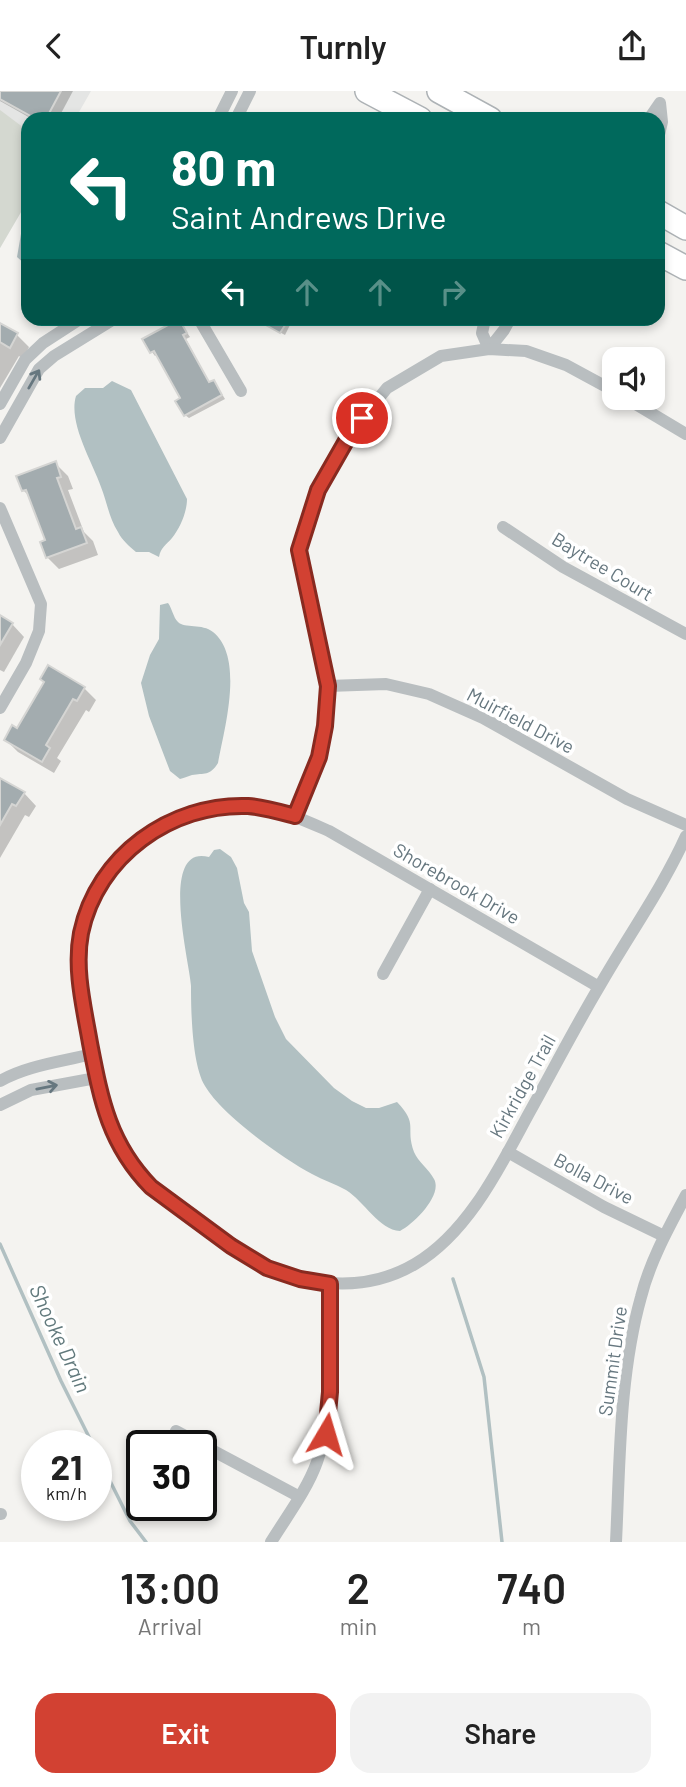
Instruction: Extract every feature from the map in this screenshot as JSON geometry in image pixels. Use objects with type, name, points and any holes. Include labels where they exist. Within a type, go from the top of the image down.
[{"type":"main road","points":[[367,91],[407,112]]},
{"type":"main road","points":[[447,103],[471,112]]},
{"type":"main road","points":[[665,216],[686,228]]},
{"type":"main road","points":[[665,257],[686,268]]},
{"type":"street","points":[[222,112],[232,91]]},
{"type":"street","points":[[240,112],[250,91]]},
{"type":"street","points":[[0,404],[25,360],[43,343],[69,326]]},
{"type":"street","points":[[0,437],[39,369],[54,356],[103,326]]},
{"type":"street","points":[[203,326],[241,391]]},
{"type":"street","points":[[484,326],[482,333],[489,349]]},
{"type":"street","points":[[489,349],[507,326]]},
{"type":"street","points":[[43,343],[54,356]]},
{"type":"street","points":[[295,816],[319,757],[328,686],[299,550],[318,490],[350,434],[387,388],[440,356],[489,349],[526,351],[566,365],[602,384]]},
{"type":"street","points":[[646,410],[686,434]]},
{"type":"street","points":[[0,508],[41,604],[39,631],[26,663],[0,708]]},
{"type":"street","name":"Baytree Court","points":[[503,527],[563,567],[686,634]]},
{"type":"street","name":"Muirfield Drive","points":[[328,686],[386,684],[429,694],[483,718],[627,799],[686,825]]},
{"type":"street","name":"Shorebrook Drive","points":[[92,1054],[79,983],[80,934],[89,906],[104,878],[127,851],[153,830],[182,815],[207,808],[250,806],[295,816],[329,831],[599,987]]},
{"type":"street","name":"Kirkridge Trail","points":[[92,1054],[96,1078],[113,1135],[136,1172],[151,1187],[231,1246],[267,1268],[300,1279],[330,1284],[392,1275],[416,1263],[435,1249],[460,1224],[477,1201],[508,1152],[599,987],[672,867],[686,836]]},
{"type":"street","points":[[383,974],[430,889]]},
{"type":"street","points":[[0,1081],[33,1066],[92,1054]]},
{"type":"street","points":[[0,1105],[31,1090],[96,1078]]},
{"type":"street","name":"Bolla Drive","points":[[508,1152],[604,1207],[664,1236]]},
{"type":"street","name":"Summit Drive","points":[[616,1542],[625,1386],[641,1296],[664,1236],[686,1195]]},
{"type":"street","points":[[271,1542],[317,1462],[329,1413],[330,1284]]},
{"type":"street","points":[[217,1453],[299,1496]]},
{"type":"shaded area","points":[[0,91],[91,91],[79,112],[21,112],[21,212],[0,248]]},
{"type":"shaded area","points":[[0,110],[21,126],[21,212],[0,248]]},
{"type":"shaded area","points":[[21,234],[21,261],[17,257]]},
{"type":"shaded area","points":[[112,381],[131,390],[187,499],[180,525],[162,548],[159,557],[149,552],[136,552],[120,535],[112,521],[78,430],[74,407],[76,396],[85,388],[103,388]]},
{"type":"shaded area","points":[[168,603],[176,620],[181,624],[213,632],[223,644],[230,676],[230,695],[218,763],[209,772],[180,779],[170,771],[149,716],[141,683],[150,655],[159,639],[160,605]]},
{"type":"shaded area","points":[[220,849],[231,857],[237,868],[244,903],[249,912],[252,951],[275,1017],[286,1039],[334,1088],[352,1101],[366,1108],[379,1108],[397,1102],[408,1116],[414,1152],[432,1175],[436,1186],[426,1208],[400,1231],[385,1226],[346,1190],[312,1174],[269,1147],[225,1110],[205,1086],[197,1065],[193,1037],[181,886],[185,868],[194,858],[209,857],[214,850]]},
{"type":"building","points":[[0,91],[61,91],[50,112],[23,112],[0,99]]},
{"type":"building","points":[[0,323],[18,333],[10,348],[0,342]]},
{"type":"building","points":[[166,326],[183,326],[187,333],[183,335],[209,382],[214,380],[222,395],[184,416],[175,401],[180,398],[154,351],[150,353],[142,339]]},
{"type":"building","points":[[268,326],[284,326],[280,333]]},
{"type":"building","points":[[56,461],[61,477],[57,478],[76,529],[81,527],[87,543],[46,558],[40,542],[45,540],[26,490],[22,491],[16,476]]},
{"type":"building","points":[[0,615],[13,623],[0,645]]},
{"type":"building","points":[[48,665],[85,687],[77,701],[73,699],[46,745],[50,748],[42,762],[4,740],[12,725],[17,728],[44,682],[40,679]]},
{"type":"building","points":[[0,778],[25,792],[16,806],[12,804],[0,825]]},
{"type":"waterway","name":"Shooke Drain","points":[[0,1244],[86,1430]]},
{"type":"waterway","points":[[453,1279],[484,1377],[502,1542]]},
{"type":"waterway","name":"Shooke Drain","points":[[112,1485],[130,1521],[146,1542]]},
{"type":"route","points":[[326,1434],[330,1392],[330,1284],[280,1273],[254,1261],[151,1187],[136,1172],[113,1135],[96,1078],[79,983],[80,934],[89,906],[104,878],[127,851],[153,830],[182,815],[207,808],[250,806],[295,816],[319,757],[328,686],[299,550],[318,490],[362,418]]}]
